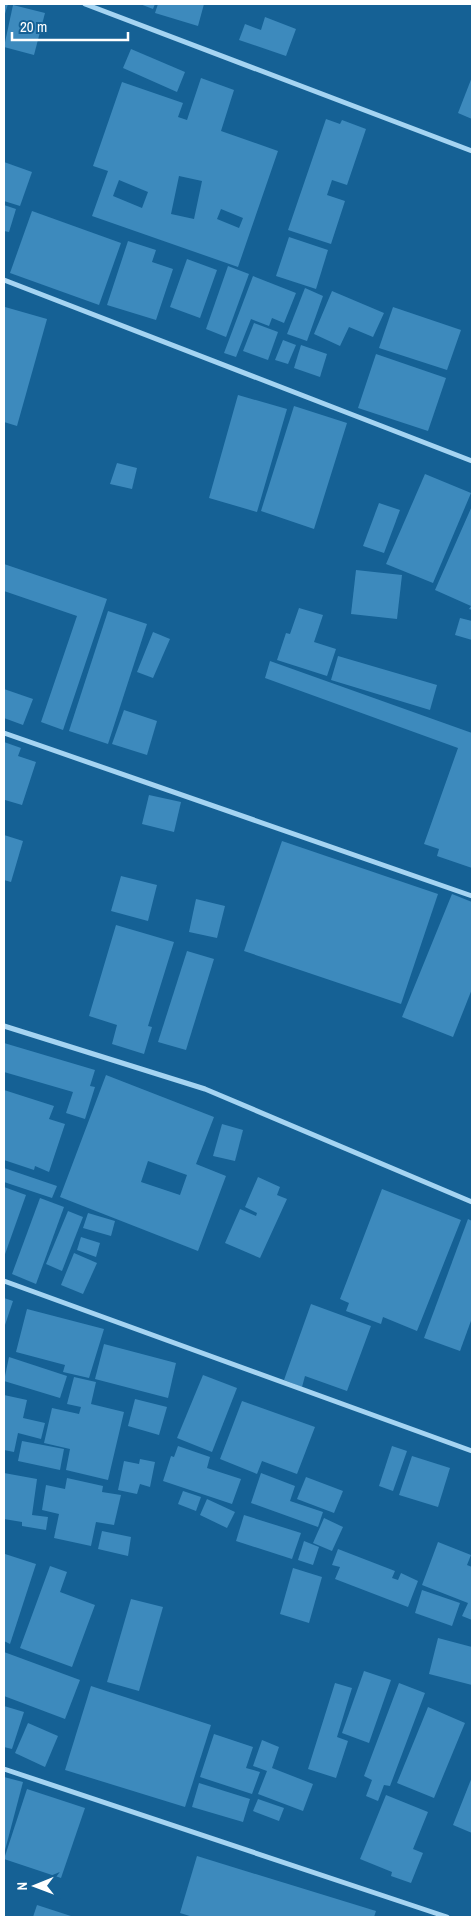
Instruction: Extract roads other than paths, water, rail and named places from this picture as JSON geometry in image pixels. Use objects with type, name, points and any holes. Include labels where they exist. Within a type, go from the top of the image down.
[{"type":"street","points":[[85,4],[472,151]]},
{"type":"street","points":[[4,280],[472,461]]},
{"type":"street","points":[[4,734],[472,896]]},
{"type":"street","points":[[4,1026],[205,1089],[472,1202]]},
{"type":"street","points":[[4,1281],[472,1451]]},
{"type":"street","points":[[4,1769],[447,1917]]}]
